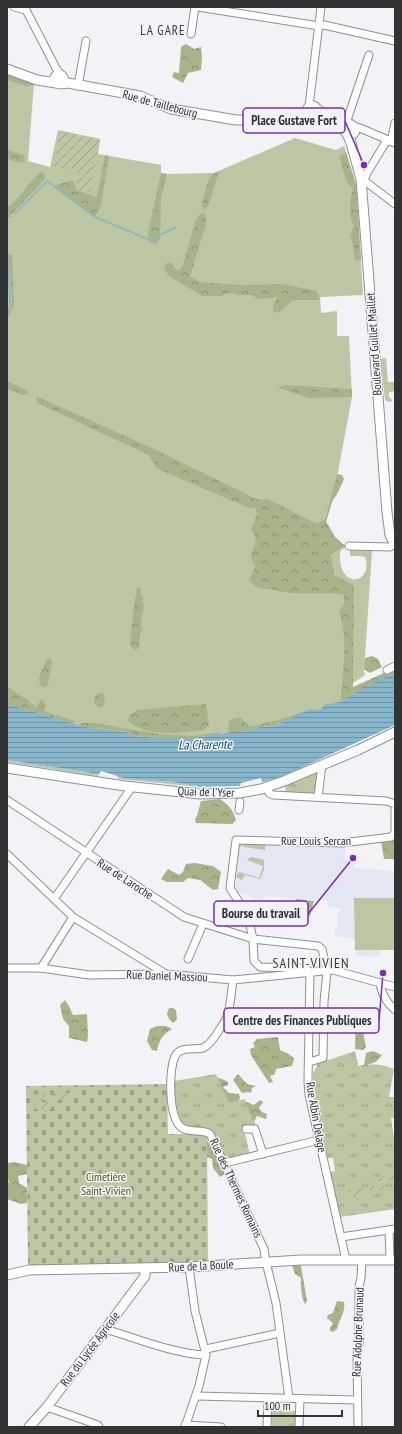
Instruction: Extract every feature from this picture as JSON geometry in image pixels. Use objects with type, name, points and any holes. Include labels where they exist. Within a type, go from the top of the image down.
[{"type":"street","points":[[14,7],[27,8],[58,79]]},
{"type":"street","points":[[191,34],[196,7],[319,26],[324,25],[395,41]]},
{"type":"street","points":[[310,109],[321,7]]},
{"type":"street","points":[[78,86],[86,41]]},
{"type":"street","points":[[369,55],[348,130],[360,128],[391,142]]},
{"type":"street","name":"Rue de Taillebourg","points":[[7,69],[37,80],[58,79],[78,86],[140,96],[171,109],[236,120],[266,120],[310,109],[326,115],[348,130]]},
{"type":"street","points":[[395,123],[391,142],[363,180],[395,204]]},
{"type":"street","name":"Boulevard Guillet Maillet","points":[[348,130],[363,180],[387,512],[390,535],[395,545]]},
{"type":"street","points":[[349,546],[390,547],[395,545]]},
{"type":"street","points":[[387,670],[395,666]]},
{"type":"street","name":"Quai de l'Yser","points":[[7,768],[132,787],[240,798],[322,765],[395,732]]},
{"type":"street","points":[[318,797],[322,765]]},
{"type":"street","points":[[54,899],[132,787]]},
{"type":"street","points":[[267,788],[269,793],[273,795],[386,801],[395,804]]},
{"type":"street","points":[[239,810],[240,798]]},
{"type":"street","name":"Rue de Laroche","points":[[7,800],[184,917],[253,939],[318,946],[322,949],[327,970]]},
{"type":"street","points":[[395,810],[395,832]]},
{"type":"street","name":"Rue Louis Sercan","points":[[253,939],[248,916],[230,888],[236,840],[342,843],[391,837],[395,832]]},
{"type":"street","points":[[7,854],[73,917],[166,974]]},
{"type":"street","points":[[41,968],[73,917]]},
{"type":"street","points":[[188,959],[203,924]]},
{"type":"street","points":[[253,939],[254,961],[256,965],[263,970],[305,968],[310,972]]},
{"type":"street","name":"Rue Daniel Massiou","points":[[7,968],[41,968],[89,975],[166,974],[233,980],[333,970],[395,987]]},
{"type":"street","points":[[308,1062],[324,1058],[324,1002],[327,970]]},
{"type":"street","name":"Rue Albin Delage","points":[[310,972],[308,1062],[310,1095],[346,1260]]},
{"type":"street","name":"Rue des Thermes Romains","points":[[233,980],[226,1019],[213,1040],[204,1047],[182,1050],[175,1056],[170,1084],[173,1112],[182,1128],[188,1130],[206,1131],[210,1133],[264,1249],[276,1303],[290,1398]]},
{"type":"street","points":[[380,983],[382,994],[395,1010]]},
{"type":"street","points":[[246,1129],[255,1129],[262,1154]]},
{"type":"street","points":[[225,1164],[319,1140]]},
{"type":"street","points":[[340,1237],[392,1229],[393,1260]]},
{"type":"street","name":"Rue Adolphe Brunaud","points":[[358,1427],[357,1356],[360,1324],[359,1287],[362,1260]]},
{"type":"street","name":"Rue de la Boule","points":[[7,1275],[29,1270],[189,1267],[266,1262],[393,1260]]},
{"type":"street","points":[[189,1267],[195,1311],[206,1352],[196,1396],[185,1426],[221,1427]]},
{"type":"street","name":"Rue du Lycée Agricole","points":[[29,1427],[47,1407],[144,1276],[145,1268]]},
{"type":"street","points":[[104,1329],[173,1349],[197,1354],[280,1333]]},
{"type":"street","points":[[196,1396],[357,1400]]},
{"type":"street","points":[[267,1427],[268,1398]]},
{"type":"street","points":[[299,1427],[300,1399]]},
{"type":"street","points":[[47,1407],[98,1425],[99,1427]]},
{"type":"shaded area","points":[[237,843],[345,846],[345,860],[354,864],[354,868],[395,871],[395,950],[380,950],[380,957],[356,956],[355,939],[335,936],[338,911],[341,911],[341,908],[328,907],[328,901],[264,896],[262,901],[234,891],[238,878],[233,876]]},
{"type":"green space","points":[[186,44],[194,49],[201,47],[201,70],[188,73],[183,83],[172,77],[174,72],[179,73],[181,47]]},
{"type":"green space","points":[[7,72],[34,83],[28,161],[50,167],[58,130],[100,139],[98,154],[161,165],[161,173],[167,174],[214,173],[295,138],[336,150],[344,146],[356,185],[363,295],[320,297],[321,313],[337,311],[337,336],[349,336],[352,397],[338,472],[325,519],[335,537],[346,547],[341,550],[340,558],[341,566],[348,578],[358,579],[363,576],[367,565],[365,557],[350,556],[350,550],[372,551],[364,671],[365,675],[353,683],[353,694],[347,700],[320,710],[311,709],[293,718],[278,723],[195,738],[85,727],[7,704]]},
{"type":"green space","points":[[7,72],[34,83],[34,85],[26,86],[7,80]]},
{"type":"green space","points":[[60,131],[100,139],[91,192],[76,190],[78,170],[54,167]]},
{"type":"green space","points":[[7,150],[24,155],[25,161],[22,163],[7,159]]},
{"type":"green space","points":[[346,152],[356,185],[361,260],[355,260],[350,236],[354,227],[350,208],[353,188],[347,183],[339,156]]},
{"type":"green space","points":[[105,155],[109,156],[101,205],[95,217],[53,186],[73,180],[76,190],[97,197]]},
{"type":"green space","points":[[219,171],[208,207],[204,209],[202,205],[207,185],[211,176]]},
{"type":"green space","points":[[41,172],[45,174],[45,179],[12,214],[7,216],[7,208]]},
{"type":"green space","points":[[161,173],[167,174],[161,198],[160,238],[156,244],[149,242],[148,233]]},
{"type":"green space","points":[[204,213],[206,217],[206,224],[190,276],[199,282],[239,285],[283,284],[317,291],[320,300],[293,300],[279,313],[273,311],[273,305],[278,297],[259,299],[251,295],[238,295],[230,293],[221,296],[202,296],[169,276],[164,268],[166,263],[171,263],[177,271],[182,268],[196,219],[200,214]]},
{"type":"green space","points":[[9,254],[12,255],[14,304],[7,321],[12,303]]},
{"type":"green space","points":[[386,358],[388,382],[395,382],[395,391],[389,392],[389,397],[393,400],[391,402],[386,401],[385,399],[380,359]]},
{"type":"green space","points":[[7,381],[29,393],[23,395],[7,389]]},
{"type":"green space","points":[[285,385],[352,389],[352,397],[308,398],[277,387]]},
{"type":"green space","points":[[36,396],[152,448],[254,498],[260,500],[268,499],[317,524],[325,519],[337,474],[342,475],[344,479],[333,499],[326,522],[335,537],[345,546],[331,554],[334,575],[354,585],[353,687],[395,668],[395,673],[365,688],[347,700],[341,700],[344,633],[339,612],[344,604],[344,595],[334,593],[291,593],[256,587],[249,580],[255,567],[251,557],[256,538],[251,529],[257,514],[255,507],[249,508],[156,468],[149,455],[37,403]]},
{"type":"green space","points":[[140,588],[144,607],[141,621],[142,631],[140,635],[139,648],[135,650],[130,645],[137,589]]},
{"type":"green space","points":[[372,656],[378,659],[382,667],[370,673],[364,669],[365,658]]},
{"type":"green space","points":[[50,658],[52,662],[48,684],[46,687],[40,686],[39,677],[47,659]]},
{"type":"green space","points":[[7,688],[30,701],[29,704],[31,703],[36,707],[42,699],[45,706],[44,710],[47,713],[70,719],[74,721],[74,724],[7,704]]},
{"type":"green space","points":[[102,692],[105,697],[103,706],[98,708],[94,702],[94,698],[97,694]]},
{"type":"green space","points":[[206,704],[209,725],[204,730],[175,733],[155,732],[145,730],[128,721],[130,715],[137,710]]},
{"type":"green space","points":[[307,711],[274,726],[260,727],[243,732],[230,732],[228,729],[229,721],[235,718],[241,718],[250,727],[292,716]]},
{"type":"green space","points":[[81,723],[95,723],[159,734],[193,736],[217,733],[221,734],[195,738],[157,738],[135,736],[126,732],[85,727],[79,725]]},
{"type":"green space","points":[[7,760],[99,774],[98,776],[7,762]]},
{"type":"green space","points":[[321,770],[318,797],[286,794],[285,785]]},
{"type":"green space","points":[[116,775],[129,778],[173,782],[200,787],[119,779]]},
{"type":"green space","points":[[220,799],[234,813],[236,820],[232,824],[196,823],[195,819],[201,801]]},
{"type":"green space","points":[[395,838],[395,859],[384,859],[381,841]]},
{"type":"green space","points":[[237,843],[265,844],[265,850],[244,847],[242,845],[238,849],[239,854],[233,876]]},
{"type":"green space","points":[[252,857],[264,860],[264,870],[260,879],[245,875],[242,880],[236,877],[239,872],[259,878],[263,866],[247,860]]},
{"type":"green space","points":[[195,863],[213,866],[221,872],[218,889],[213,890],[200,880],[188,878],[183,882],[167,882],[161,879],[168,869],[179,875],[183,872],[186,864]]},
{"type":"green space","points":[[354,898],[395,898],[395,950],[355,950]]},
{"type":"green space","points":[[296,899],[314,901],[310,916],[304,919],[295,917]]},
{"type":"green space","points":[[65,1000],[73,1015],[87,1014],[87,1042],[69,1038],[69,1026],[63,1019],[60,1005]]},
{"type":"green space","points":[[169,1008],[176,1010],[177,1019],[173,1023],[167,1014]]},
{"type":"green space","points":[[358,1017],[364,1018],[365,1024],[362,1027],[366,1047],[363,1050],[355,1049],[356,1019]]},
{"type":"green space","points":[[157,1026],[166,1026],[172,1029],[162,1038],[157,1051],[152,1050],[147,1041],[150,1029]]},
{"type":"green space","points":[[278,1037],[280,1050],[294,1058],[292,1066],[276,1069],[275,1074],[270,1076],[273,1082],[269,1083],[251,1055],[250,1049],[255,1047],[253,1043],[257,1039]]},
{"type":"green space","points":[[355,1051],[358,1066],[376,1064],[394,1069],[389,1097],[395,1097],[395,1118],[391,1118],[395,1145],[395,1209],[340,1217],[330,1172],[335,1171],[333,1158],[328,1158],[327,1155],[313,1090],[313,1073],[317,1064]]},
{"type":"green space","points":[[373,1051],[382,1055],[376,1062],[367,1065],[370,1068],[358,1066],[364,1065],[366,1053]]},
{"type":"green space","points":[[349,1054],[357,1059],[358,1066],[328,1061]]},
{"type":"green space","points":[[216,1074],[229,1103],[245,1099],[251,1117],[257,1126],[251,1126],[244,1130],[250,1155],[226,1160],[211,1133],[186,1128],[176,1115],[178,1114],[178,1111],[175,1110],[174,1081]]},
{"type":"green space","points":[[238,1074],[247,1084],[256,1086],[252,1088],[251,1093],[242,1093],[233,1080]]},
{"type":"green space","points":[[215,1077],[228,1082],[228,1085],[223,1087],[229,1093],[239,1094],[240,1098],[233,1114]]},
{"type":"green space","name":"Cimetière Saint-Vivien","points":[[167,1084],[168,1134],[207,1134],[208,1262],[28,1265],[26,1086]]},
{"type":"green space","points":[[54,1093],[70,1093],[70,1100],[57,1100],[54,1097]]},
{"type":"green space","points":[[35,1094],[51,1094],[51,1097],[48,1100],[35,1100]]},
{"type":"green space","points":[[260,1100],[263,1102],[259,1108],[262,1112],[267,1114],[266,1119],[257,1116],[253,1124],[245,1102],[254,1105]]},
{"type":"green space","points":[[48,1102],[52,1106],[51,1109],[35,1109],[35,1103]]},
{"type":"green space","points":[[210,1140],[226,1169],[225,1174],[220,1177],[213,1168],[212,1159],[207,1157],[207,1141]]},
{"type":"green space","points":[[15,1162],[27,1165],[27,1174],[18,1176],[19,1183],[27,1188],[27,1203],[21,1204],[7,1199],[7,1186],[9,1181],[7,1178],[7,1163]]},
{"type":"green space","points":[[395,1174],[395,1180],[386,1181],[382,1190],[370,1192],[369,1187],[378,1185],[380,1177]]},
{"type":"green space","points":[[366,1187],[367,1193],[364,1192],[349,1198],[347,1189],[349,1190]]},
{"type":"green space","points":[[296,1264],[301,1266],[307,1301],[305,1304],[303,1299],[301,1278],[295,1274],[292,1265]]},
{"type":"green space","points":[[337,1301],[344,1302],[344,1309],[337,1329],[333,1332],[330,1331],[330,1328],[333,1323],[327,1318],[328,1315],[333,1313]]},
{"type":"green space","points":[[272,1410],[300,1411],[299,1427],[272,1427]]},
{"type":"water","name":"La Charente","points":[[395,673],[395,725],[283,776],[262,782],[261,778],[241,783],[240,786],[200,787],[173,782],[124,778],[101,771],[99,774],[7,760],[7,704],[85,727],[126,732],[135,736],[157,738],[195,738],[230,732],[243,732],[260,727],[274,726],[311,709],[320,710],[325,704],[342,701],[373,683]]},
{"type":"waterway","points":[[15,214],[47,181],[95,217],[150,240],[176,227]]},
{"type":"waterway","points":[[7,217],[11,216]]},
{"type":"waterway","points":[[7,314],[10,304],[8,258]]},
{"type":"place","name":"Place Gustave Fort","points":[[364,165]]},
{"type":"place","name":"Bourse du travail","points":[[353,858]]},
{"type":"place","name":"Centre des Finances Publiques","points":[[383,973]]},
{"type":"district","name":"LA GARE","points":[[163,30]]},
{"type":"district","name":"SAINT-VIVIEN","points":[[311,963]]}]
